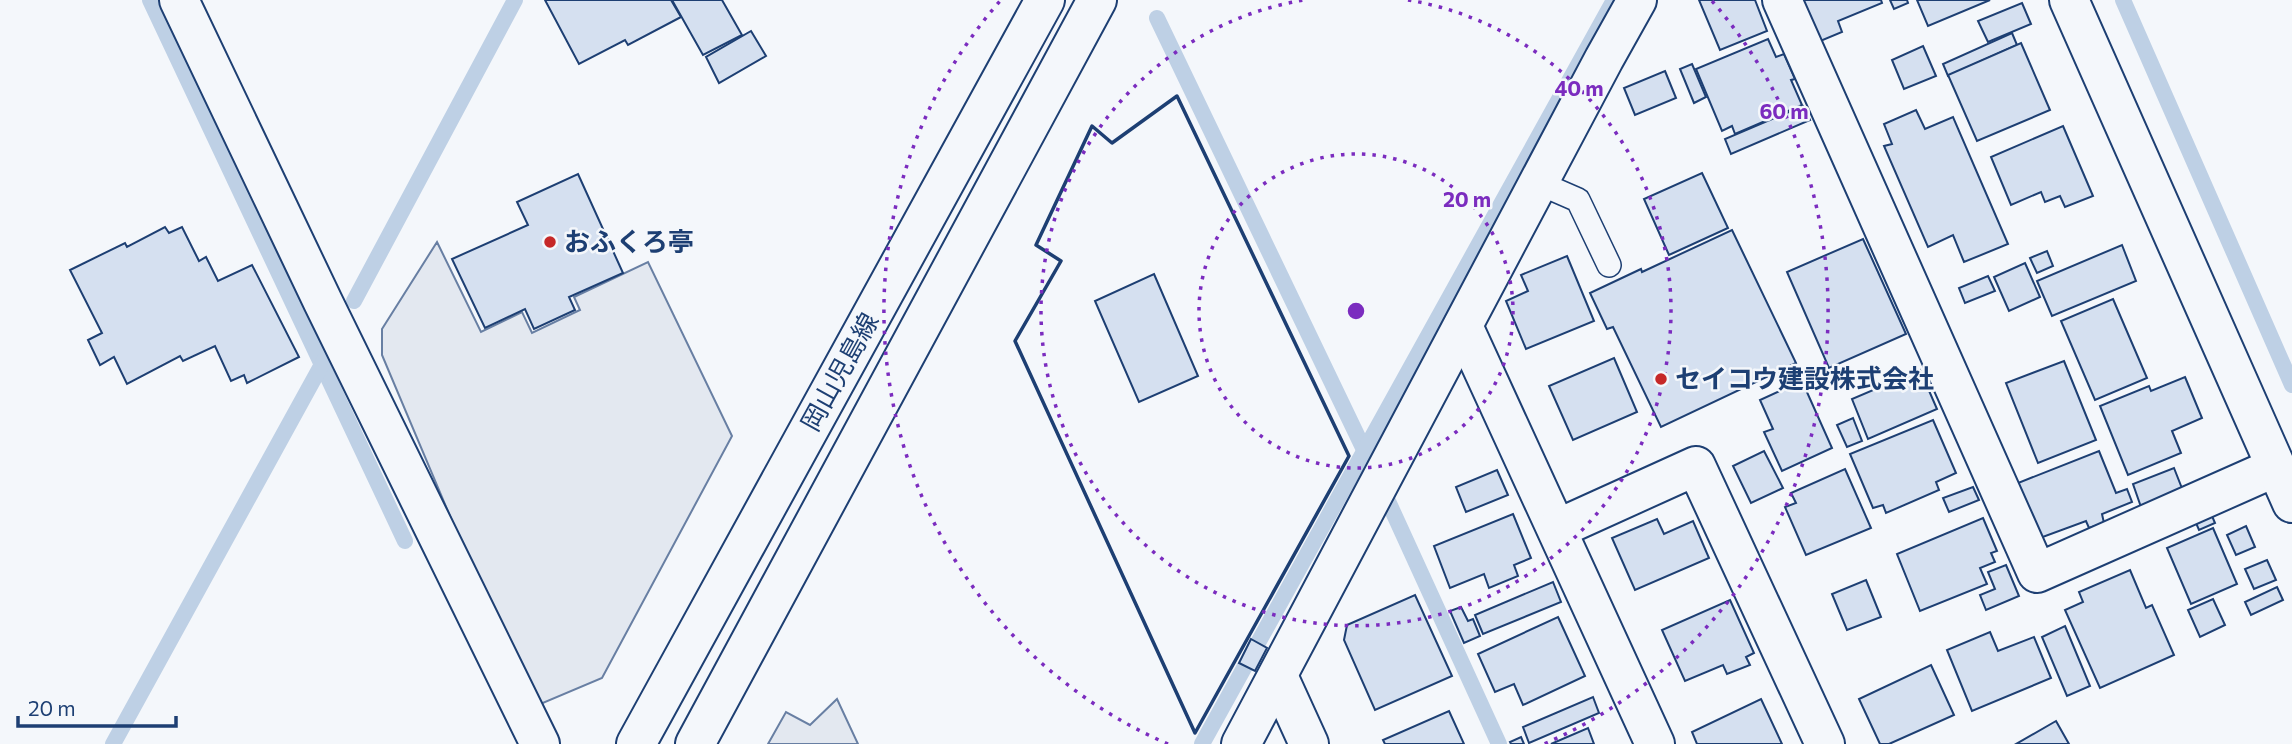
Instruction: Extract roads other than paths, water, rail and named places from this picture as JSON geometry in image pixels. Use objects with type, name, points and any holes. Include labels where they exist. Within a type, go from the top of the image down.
[{"type":"street","points":[[180,0],[323,302],[540,744]]},
{"type":"street","name":"岡山児島線","points":[[636,744],[1045,0]]},
{"type":"street","name":"岡山児島線","points":[[695,744],[1097,0]]},
{"type":"street","points":[[1241,744],[1637,0]]},
{"type":"street","points":[[1782,0],[2037,573],[2276,467]]},
{"type":"street","points":[[2069,0],[2292,503]]},
{"type":"street","points":[[1464,326],[1655,744]]},
{"type":"street","points":[[1557,529],[1696,466],[1825,744]]},
{"type":"street","points":[[1278,676],[1309,744]]},
{"type":"lane","points":[[1539,183],[1578,200],[1609,265]]},
{"type":"waterway","points":[[150,0],[405,541]]},
{"type":"waterway","points":[[354,301],[515,0]]},
{"type":"waterway","points":[[1202,744],[1614,0]]},
{"type":"waterway","points":[[2123,0],[2292,385]]},
{"type":"waterway","points":[[1157,18],[1368,458]]},
{"type":"waterway","points":[[113,744],[326,357]]},
{"type":"waterway","points":[[1382,488],[1499,744]]},
{"type":"place","name":"おふくろ亭","points":[[550,242]]},
{"type":"place","name":"セイコウ建設株式会社","points":[[1661,379]]}]
